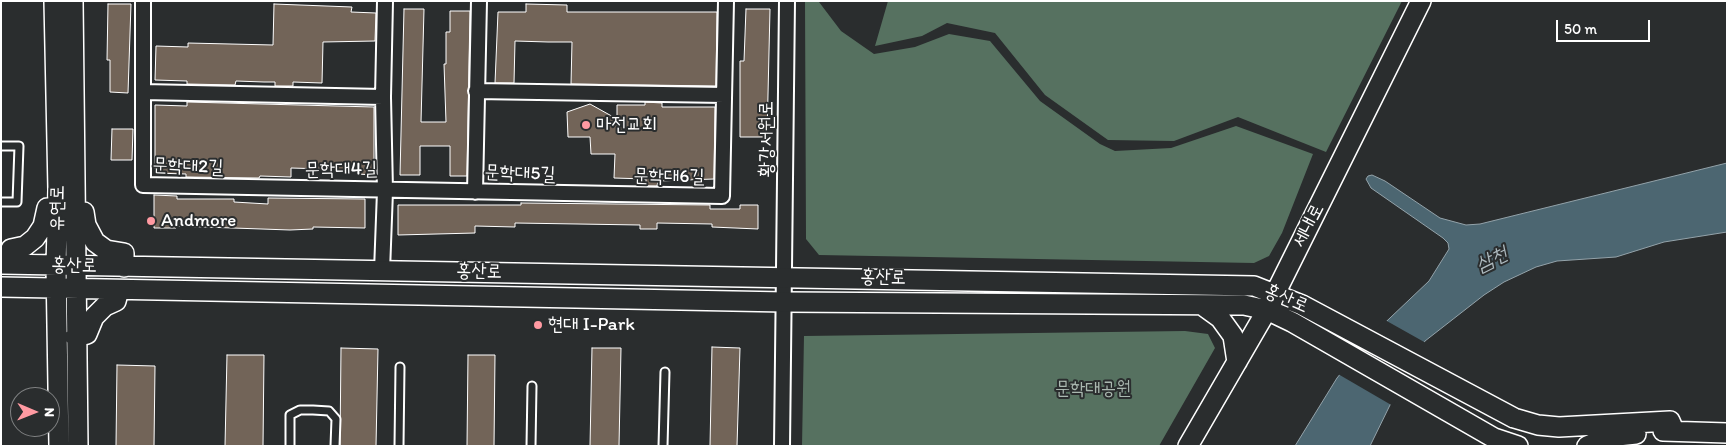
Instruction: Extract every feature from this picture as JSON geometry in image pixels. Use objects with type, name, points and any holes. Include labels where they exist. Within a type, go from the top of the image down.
[{"type":"street","name":"유연로","points":[[54,1],[67,210],[76,266],[75,337],[78,446]]},
{"type":"street","name":"유연로","points":[[59,446],[56,266],[67,210],[73,1]]},
{"type":"street","name":"문학대2길","points":[[143,1],[143,185],[265,188]]},
{"type":"street","name":"문학대4길","points":[[265,188],[385,191],[383,96],[385,1]]},
{"type":"street","name":"문학대5길","points":[[479,1],[475,192],[603,194]]},
{"type":"street","name":"문학대6길","points":[[603,194],[722,196],[726,1]]},
{"type":"street","name":"황강서원로","points":[[782,446],[787,1]]},
{"type":"street","name":"세내로","points":[[1188,446],[1267,310],[1421,1]]},
{"type":"street","points":[[476,91],[724,95]]},
{"type":"street","points":[[143,92],[383,96]]},
{"type":"street","points":[[382,271],[385,191],[475,192]]},
{"type":"street","points":[[6,264],[11,249],[25,246],[36,238],[43,226],[48,208],[84,212],[86,225],[95,242],[106,250],[124,253],[124,267]]},
{"type":"street","name":"홍산로","points":[[6,264],[785,276],[1254,286],[1302,305],[1514,418],[1538,425],[1558,427],[1670,422],[1674,430],[1727,433]]},
{"type":"street","name":"홍산로","points":[[1,287],[785,302],[1244,305],[1267,310],[1292,322],[1496,442],[1518,446]]},
{"type":"street","points":[[75,337],[87,334],[94,317],[105,306],[116,301],[118,290]]},
{"type":"street","points":[[1202,305],[1220,318],[1233,336],[1237,362]]},
{"type":"street","points":[[1588,446],[1608,437],[1674,430]]},
{"type":"lane","points":[[1,146],[19,146],[17,202],[1,202]]},
{"type":"lane","points":[[399,446],[400,367]]},
{"type":"lane","points":[[663,446],[665,372]]},
{"type":"lane","points":[[531,446],[532,386]]},
{"type":"lane","points":[[290,446],[290,416],[300,410],[313,410],[329,411],[336,419],[336,446]]},
{"type":"green space","points":[[805,1],[819,2],[841,31],[874,54],[915,47],[949,34],[990,41],[1040,101],[1100,144],[1115,151],[1171,148],[1236,126],[1313,154],[1282,233],[1269,256],[1254,263],[819,255],[806,239]]},
{"type":"green space","points":[[888,1],[1402,1],[1326,152],[1238,117],[1174,141],[1108,140],[1045,95],[995,33],[947,23],[922,36],[875,46]]},
{"type":"green space","name":"문학대공원","points":[[1185,331],[1208,334],[1215,348],[1159,446],[802,446],[804,336]]},
{"type":"water","name":"삼천","points":[[1727,163],[1727,232],[1664,242],[1616,257],[1557,261],[1536,267],[1504,282],[1484,295],[1425,341],[1412,360],[1370,446],[1295,446],[1337,378],[1371,336],[1429,281],[1449,249],[1448,243],[1443,238],[1371,188],[1366,179],[1368,176],[1372,175],[1385,181],[1440,218],[1466,225],[1480,224]]},
{"type":"pier","points":[[1385,320],[1426,343],[1414,361],[1393,406],[1338,374],[1369,334]]},
{"type":"building","points":[[108,4],[131,4],[128,93],[110,92],[110,60],[107,60]]},
{"type":"building","points":[[274,4],[352,7],[351,12],[376,13],[375,41],[323,42],[322,83],[293,82],[293,86],[275,86],[275,82],[236,81],[235,85],[187,84],[187,81],[155,80],[156,46],[188,47],[188,43],[273,45]]},
{"type":"building","points":[[526,4],[567,5],[567,12],[717,12],[716,86],[571,84],[572,42],[515,41],[514,83],[495,83],[498,12],[526,12]]},
{"type":"building","points":[[404,9],[424,9],[421,122],[446,122],[444,64],[446,64],[446,32],[450,32],[450,11],[470,11],[467,176],[450,176],[450,146],[420,146],[420,175],[400,175]]},
{"type":"building","points":[[746,9],[770,9],[767,137],[740,137],[740,61],[744,61]]},
{"type":"building","points":[[187,102],[374,107],[374,175],[357,174],[357,170],[291,168],[291,177],[186,177],[186,174],[155,173],[155,105],[187,106]]},
{"type":"building","points":[[645,102],[662,103],[662,107],[715,107],[714,179],[658,181],[657,186],[646,186],[646,179],[614,178],[615,154],[591,154],[590,137],[568,137],[567,112],[590,104],[617,119],[617,105],[645,105]]},
{"type":"building","points":[[112,129],[133,129],[132,160],[111,160]]},
{"type":"building","points":[[154,195],[177,196],[177,199],[234,199],[234,202],[268,204],[268,198],[365,199],[365,228],[313,227],[313,229],[290,230],[176,226],[176,228],[154,228]]},
{"type":"building","points":[[521,203],[710,205],[710,209],[740,209],[740,205],[758,205],[758,229],[712,227],[712,224],[657,223],[657,229],[640,229],[640,225],[515,223],[515,227],[475,226],[475,233],[398,235],[398,205],[521,205]]},
{"type":"building","points":[[712,347],[740,348],[737,446],[710,446]]},
{"type":"building","points":[[341,348],[378,349],[376,446],[340,446]]},
{"type":"building","points":[[592,348],[621,348],[619,446],[590,446]]},
{"type":"building","points":[[227,355],[264,355],[263,446],[225,446]]},
{"type":"building","points":[[468,355],[495,355],[494,446],[467,446]]},
{"type":"building","points":[[117,365],[155,366],[154,446],[116,446]]},
{"type":"place","name":"마전교회","points":[[586,125]]},
{"type":"place","name":"Andmore","points":[[151,221]]},
{"type":"place","name":"현대 I-Park","points":[[538,325]]}]
